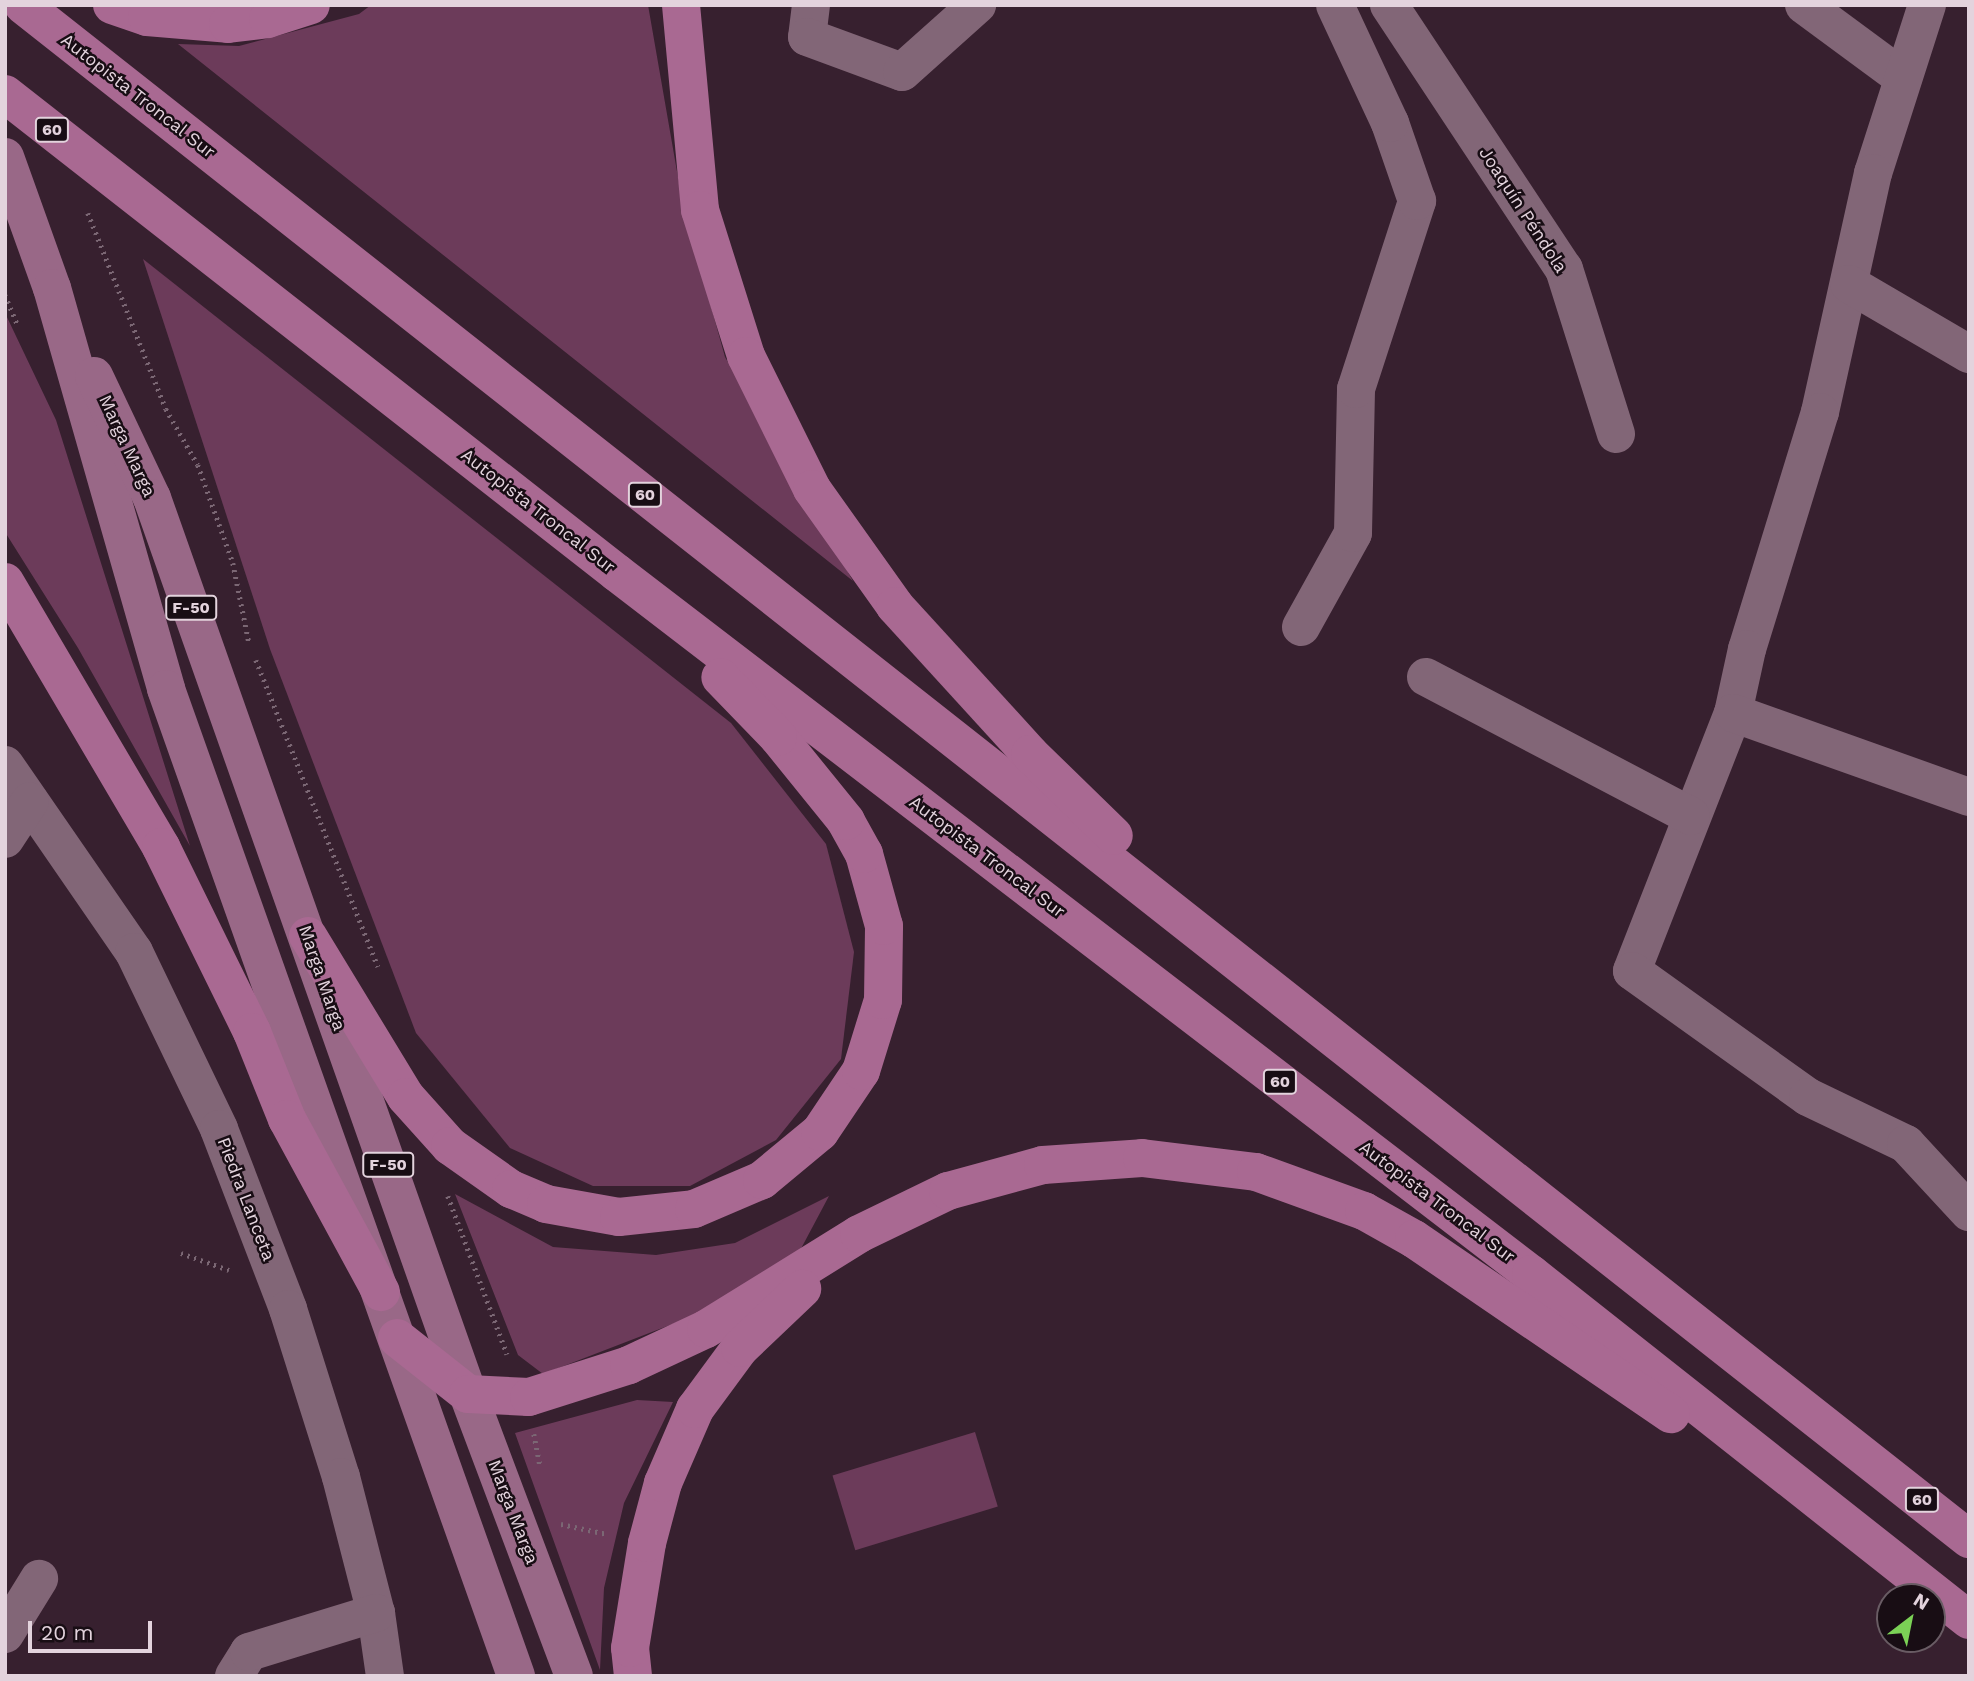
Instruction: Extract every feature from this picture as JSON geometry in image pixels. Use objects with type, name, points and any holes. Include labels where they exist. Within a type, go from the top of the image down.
[{"type":"highway","points":[[112,5],[146,17],[228,24],[268,19],[311,5]]},
{"type":"highway","points":[[681,5],[700,210],[746,356],[812,489],[895,606],[1030,754],[1261,979]]},
{"type":"highway","name":"Autopista Troncal Sur","points":[[26,8],[1969,1539]]},
{"type":"highway","name":"Autopista Troncal Sur","points":[[5,94],[617,573],[1520,1266],[1922,1583]]},
{"type":"highway","points":[[308,936],[406,1097],[450,1146],[479,1170],[546,1204],[619,1217],[694,1209],[762,1180],[820,1132],[861,1071],[883,1000],[884,926],[868,866],[846,821],[778,737],[617,573]]},
{"type":"highway","points":[[5,582],[161,847],[252,1032],[287,1118],[381,1292]]},
{"type":"highway","points":[[397,1338],[468,1394],[529,1397],[629,1365],[706,1329],[859,1234],[948,1191],[995,1176],[1092,1159],[1199,1162],[1311,1189],[1415,1239],[1920,1583]]},
{"type":"highway","points":[[633,1676],[629,1648],[647,1543],[663,1483],[695,1409],[740,1348],[859,1234]]},
{"type":"highway","name":"Autopista Troncal Sur","points":[[1946,1602],[1969,1620]]},
{"type":"main road","name":"Marga Marga","points":[[5,157],[52,288],[166,689],[516,1676]]},
{"type":"main road","name":"Marga Marga","points":[[52,288],[152,498],[468,1394],[574,1676]]},
{"type":"street","points":[[811,5],[807,37],[902,72],[977,5]]},
{"type":"street","points":[[1301,628],[1353,533],[1356,389],[1417,201],[1390,123],[1335,5]]},
{"type":"street","name":"Joaquín Péndola","points":[[1389,5],[1564,269],[1616,434]]},
{"type":"street","points":[[1804,5],[1903,78]]},
{"type":"street","points":[[1927,5],[1873,173],[1820,412],[1747,649],[1733,713],[1632,971],[1808,1097],[1906,1144],[1969,1212]]},
{"type":"street","points":[[1849,284],[1969,354]]},
{"type":"street","points":[[1426,677],[1691,816]]},
{"type":"street","points":[[1733,713],[1969,797]]},
{"type":"street","name":"Piedra Lanceta","points":[[5,765],[134,952],[219,1129],[288,1309],[341,1477],[376,1613],[385,1676]]},
{"type":"street","points":[[5,839],[30,801]]},
{"type":"street","points":[[5,1633],[39,1580]]},
{"type":"street","points":[[234,1676],[249,1652],[376,1613]]},
{"type":"path","points":[[86,209],[166,409],[198,465],[233,563],[249,644]]},
{"type":"shaded area","points":[[371,5],[648,5],[683,206],[725,357],[853,581],[178,44],[239,46],[359,14]]},
{"type":"shaded area","points":[[143,259],[731,723],[826,844],[854,952],[841,1059],[776,1140],[690,1186],[593,1186],[510,1148],[416,1033],[270,649]]},
{"type":"shaded area","points":[[5,313],[56,420],[190,846],[78,648],[5,532]]},
{"type":"shaded area","points":[[455,1194],[553,1247],[656,1255],[735,1243],[829,1196],[796,1258],[696,1315],[543,1374],[518,1355]]},
{"type":"shaded area","points":[[637,1400],[673,1402],[624,1503],[604,1588],[600,1670],[515,1433]]},
{"type":"shaded area","points":[[975,1432],[998,1507],[855,1550],[833,1476]]}]
